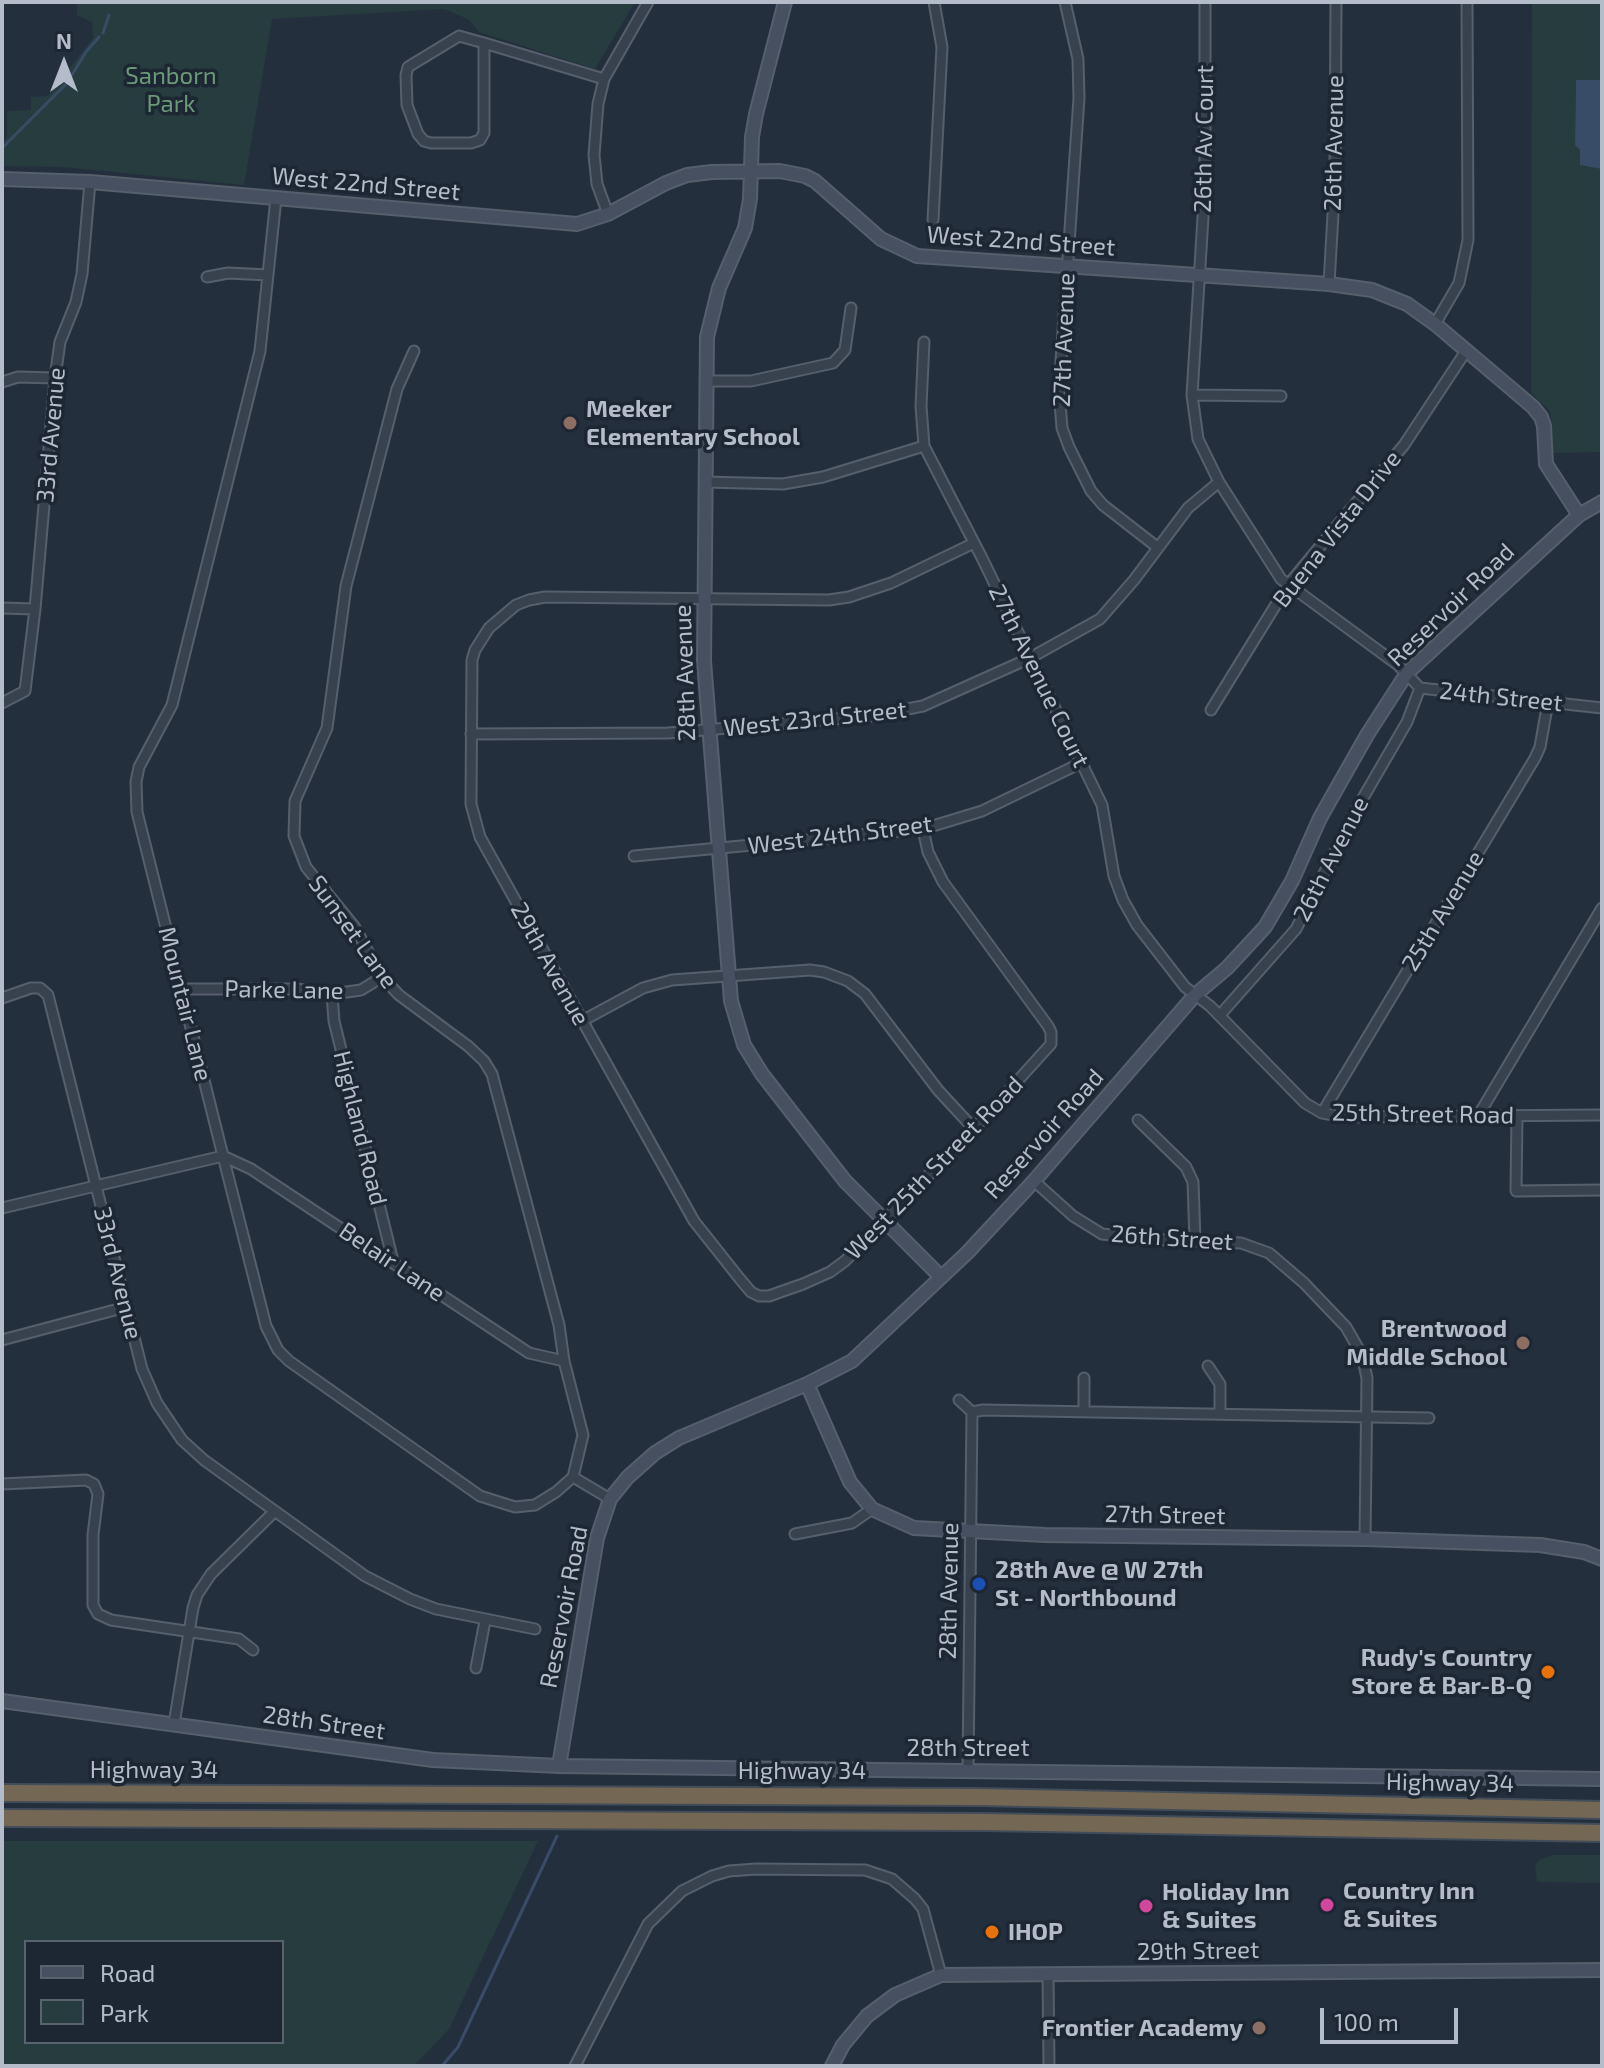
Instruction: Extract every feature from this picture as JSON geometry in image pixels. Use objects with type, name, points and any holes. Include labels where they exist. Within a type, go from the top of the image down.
[{"type":"highway","name":"Highway 34","points":[[2,1793],[962,1796],[1602,1810]]},
{"type":"highway","name":"Highway 34","points":[[2,1818],[985,1822],[1602,1833]]},
{"type":"street","points":[[608,214],[597,184],[594,155],[598,104],[604,79],[648,2]]},
{"type":"street","name":"28th Avenue","points":[[785,2],[756,114],[745,228],[711,312],[707,337],[704,661],[728,976],[737,1025],[753,1061],[829,1162],[941,1277]]},
{"type":"street","points":[[933,220],[942,47],[934,2]]},
{"type":"street","name":"27th Avenue","points":[[1065,2],[1078,59],[1079,98],[1059,390],[1062,428],[1091,491],[1103,505],[1157,547]]},
{"type":"street","name":"26th Av Court","points":[[1205,2],[1205,185],[1192,395],[1198,439],[1219,482]]},
{"type":"street","name":"26th Avenue","points":[[1329,284],[1335,179],[1336,2]]},
{"type":"street","points":[[1435,324],[1459,283],[1468,240],[1467,2]]},
{"type":"street","points":[[484,43],[484,133],[480,140],[471,143],[424,141],[418,134],[407,105],[408,67],[459,36],[484,43],[604,79]]},
{"type":"street","name":"West 22nd Street","points":[[2,179],[90,182],[561,224],[588,222],[687,175],[780,171],[805,176],[829,192],[881,239],[917,256],[1362,288],[1389,295],[1435,324],[1533,407],[1541,417],[1546,464],[1579,515]]},
{"type":"street","name":"33rd Avenue","points":[[2,703],[25,691],[55,378],[60,342],[76,302],[82,274],[90,182]]},
{"type":"street","name":"Mountair Lane","points":[[276,198],[260,351],[172,705],[139,767],[137,812],[266,1326],[278,1350],[289,1361],[480,1496],[515,1507],[535,1505],[573,1477]]},
{"type":"street","points":[[207,277],[228,273],[268,275]]},
{"type":"street","points":[[706,381],[751,381],[833,363],[845,350],[851,308]]},
{"type":"street","name":"27th Avenue Court","points":[[924,342],[921,406],[924,446],[1102,805],[1114,876],[1127,908],[1185,987],[1195,995]]},
{"type":"street","name":"Sunset Lane","points":[[414,351],[397,389],[346,586],[327,728],[293,807],[294,836],[306,867],[354,926],[382,977],[399,995],[468,1046],[492,1074],[559,1325],[564,1361],[583,1435],[573,1477]]},
{"type":"street","name":"Buena Vista Drive","points":[[1211,710],[1288,585],[1404,445],[1466,351]]},
{"type":"street","points":[[2,382],[18,377],[55,378]]},
{"type":"street","points":[[1192,395],[1281,396]]},
{"type":"street","points":[[705,482],[783,484],[823,477],[924,446]]},
{"type":"street","name":"West 23rd Street","points":[[471,734],[708,730],[899,712],[946,698],[1030,658],[1100,619],[1134,580],[1188,508],[1219,482]]},
{"type":"street","name":"24th Street","points":[[1219,482],[1281,579],[1407,673],[1420,688],[1602,708]]},
{"type":"street","name":"Reservoir Road","points":[[559,1766],[597,1538],[610,1499],[639,1465],[679,1438],[807,1384],[852,1361],[941,1277],[1034,1181],[1195,995],[1254,940],[1275,913],[1320,818],[1367,735],[1407,673],[1579,515],[1602,502]]},
{"type":"street","points":[[704,600],[802,601],[849,597],[891,583],[974,543]]},
{"type":"street","name":"29th Avenue","points":[[704,600],[545,597],[516,605],[489,628],[475,650],[470,672],[471,804],[480,837],[694,1221],[751,1292],[759,1296]]},
{"type":"street","points":[[2,608],[35,609]]},
{"type":"street","name":"26th Avenue","points":[[1220,1015],[1296,929],[1356,810],[1407,722],[1420,688]]},
{"type":"street","name":"25th Avenue","points":[[1322,1113],[1535,758],[1548,702]]},
{"type":"street","name":"West 24th Street","points":[[634,856],[923,829],[982,811],[1081,763]]},
{"type":"street","name":"West 25th Street Road","points":[[759,1296],[780,1292],[830,1272],[845,1261],[974,1129],[1052,1040],[1048,1026],[943,882],[928,852],[923,829]]},
{"type":"street","points":[[1478,1116],[1602,908]]},
{"type":"street","points":[[582,1021],[649,986],[672,980],[810,970],[835,975],[865,994],[938,1090],[974,1129]]},
{"type":"street","name":"Parke Lane","points":[[182,989],[297,989],[332,994],[361,990],[382,977]]},
{"type":"street","name":"33rd Avenue","points":[[2,998],[31,988],[40,988],[48,995],[142,1369],[157,1403],[182,1440],[204,1460],[365,1576],[436,1609],[535,1629]]},
{"type":"street","name":"Highland Road","points":[[332,994],[334,1021],[393,1261]]},
{"type":"street","name":"25th Street Road","points":[[1195,995],[1220,1015],[1305,1103],[1322,1113],[1342,1117],[1602,1115]]},
{"type":"street","points":[[1517,1116],[1516,1191],[1602,1190]]},
{"type":"street","points":[[1138,1120],[1186,1167],[1193,1182],[1195,1241]]},
{"type":"street","points":[[2,1208],[223,1156]]},
{"type":"street","name":"Belair Lane","points":[[223,1156],[251,1169],[529,1353],[564,1361]]},
{"type":"street","name":"26th Street","points":[[1034,1181],[1073,1216],[1102,1234],[1241,1243],[1269,1253],[1304,1283],[1355,1340],[1367,1378],[1367,1416]]},
{"type":"street","points":[[2,1340],[126,1307]]},
{"type":"street","points":[[1208,1366],[1220,1384],[1220,1413]]},
{"type":"street","points":[[1084,1378],[1084,1411]]},
{"type":"street","name":"27th Street","points":[[807,1384],[844,1472],[872,1509],[914,1528],[972,1533],[1540,1545],[1584,1552],[1602,1559]]},
{"type":"street","points":[[959,1400],[972,1412],[1084,1411],[1429,1418]]},
{"type":"street","name":"28th Avenue","points":[[968,1770],[972,1412]]},
{"type":"street","points":[[1365,1539],[1367,1416]]},
{"type":"street","points":[[573,1477],[610,1499]]},
{"type":"street","points":[[2,1484],[86,1480],[94,1484],[98,1494],[93,1535],[95,1611],[111,1620],[239,1639],[253,1650]]},
{"type":"street","points":[[795,1534],[852,1523],[872,1509]]},
{"type":"street","points":[[174,1724],[193,1608],[203,1585],[275,1511]]},
{"type":"street","points":[[476,1668],[485,1621]]},
{"type":"street","name":"28th Street","points":[[2,1701],[433,1760],[559,1766],[1602,1779]]},
{"type":"street","points":[[575,2066],[656,1913],[695,1883],[729,1871],[865,1870],[892,1879],[923,1909],[941,1975]]},
{"type":"street","name":"29th Street","points":[[832,2066],[843,2045],[867,2016],[895,1995],[941,1975],[1602,1970]]},
{"type":"street","points":[[1048,1975],[1049,2066]]},
{"type":"green space","name":"Sanborn Park","points":[[77,2],[635,2],[595,69],[479,32],[468,19],[444,9],[272,19],[244,185],[64,167],[2,166],[7,111],[31,110],[31,97],[48,96],[93,38],[92,22],[77,15]]},
{"type":"green space","points":[[1532,2],[1602,2],[1602,80],[1576,81],[1575,145],[1594,166],[1602,169],[1602,452],[1553,453],[1550,411],[1531,393]]},
{"type":"green space","points":[[2,1841],[538,1841],[449,2029],[414,2066],[2,2066]]},
{"type":"green space","points":[[1552,1855],[1602,1855],[1602,1883],[1537,1882],[1535,1866],[1539,1860]]},
{"type":"water","points":[[1576,80],[1602,80],[1602,169],[1580,165],[1580,150],[1575,145]]},
{"type":"waterway","points":[[103,33],[109,15]]},
{"type":"waterway","points":[[2,148],[67,83],[99,37]]},
{"type":"waterway","points":[[442,2066],[458,2047],[557,1836]]},
{"type":"place","name":"Meeker Elementary School","points":[[570,423]]},
{"type":"place","name":"Brentwood Middle School","points":[[1523,1343]]},
{"type":"place","name":"28th Ave @ W 27th St - Northbound","points":[[979,1584]]},
{"type":"place","name":"Rudy's Country Store & Bar-B-Q","points":[[1548,1672]]},
{"type":"place","name":"Country Inn & Suites","points":[[1327,1905]]},
{"type":"place","name":"Holiday Inn & Suites","points":[[1146,1906]]},
{"type":"place","name":"IHOP","points":[[992,1932]]},
{"type":"place","name":"Frontier Academy","points":[[1259,2028]]}]
